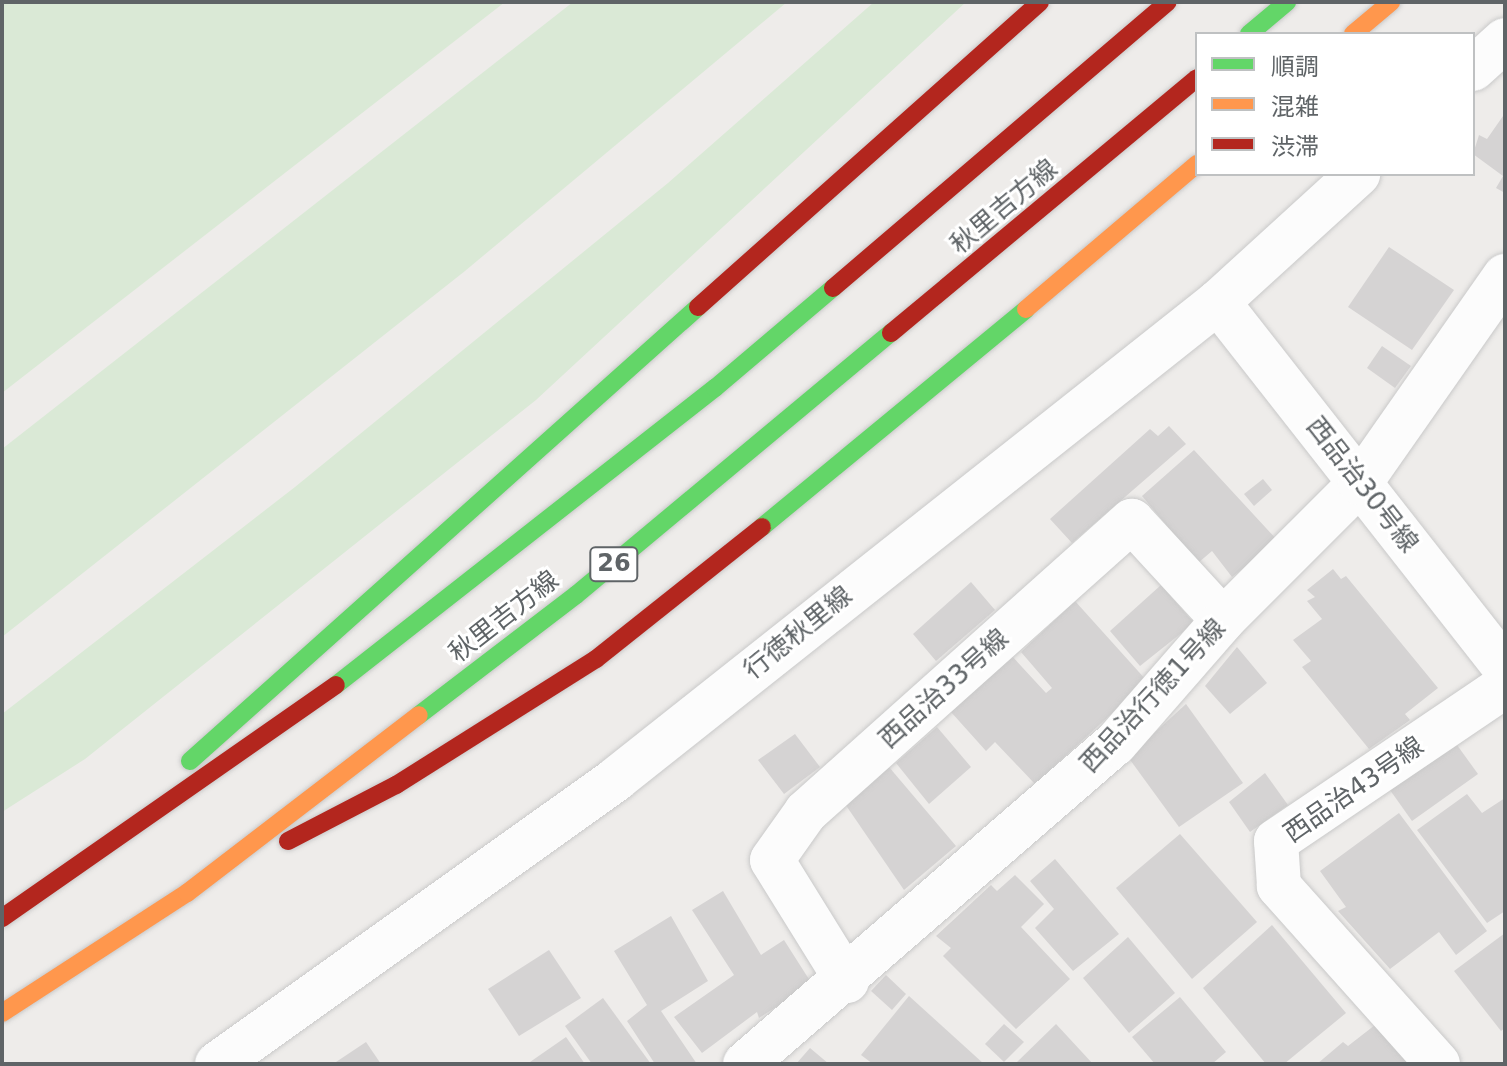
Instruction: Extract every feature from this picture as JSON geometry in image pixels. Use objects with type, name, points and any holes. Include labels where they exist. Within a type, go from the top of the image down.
[{"type":"main road","points":[[56,879],[1040,2]]},
{"type":"main road","name":"秋里吉方線","points":[[2,918],[229,764],[532,533],[715,388],[1168,2]]},
{"type":"main road","points":[[1251,32],[1287,2]]},
{"type":"main road","points":[[1355,32],[1391,2]]},
{"type":"main road","name":"秋里吉方線","points":[[2,1013],[187,893],[576,595],[1195,80]]},
{"type":"main road","points":[[187,893],[396,785],[596,659],[882,431],[1195,166]]},
{"type":"street","points":[[1475,67],[1505,40]]},
{"type":"street","name":"行徳秋里線","points":[[217,1064],[616,779],[1218,302],[1356,176]]},
{"type":"street","name":"西品治行徳1号線","points":[[745,1064],[847,981],[1115,744],[1223,620],[1360,483],[1505,276]]},
{"type":"street","name":"西品治30号線","points":[[1218,302],[1505,668]]},
{"type":"street","name":"西品治33号線","points":[[847,981],[772,860],[806,812],[1132,521],[1223,620]]},
{"type":"street","name":"西品治43号線","points":[[1438,1064],[1279,886],[1276,841],[1505,686]]},
{"type":"green space","points":[[2,2],[505,2],[2,393]]},
{"type":"green space","points":[[573,2],[787,2],[465,271],[2,637],[2,449]]},
{"type":"green space","points":[[874,2],[966,2],[536,400],[85,759],[2,812],[2,714],[295,487],[668,183]]},
{"type":"building","points":[[1505,117],[1505,193],[1496,188],[1503,176],[1475,155],[1479,135],[1487,139]]},
{"type":"building","points":[[1389,247],[1454,290],[1412,350],[1348,307]]},
{"type":"building","points":[[1382,346],[1411,366],[1395,388],[1367,368]]},
{"type":"building","points":[[1169,426],[1186,444],[1072,543],[1050,519],[1150,429],[1158,436]]},
{"type":"building","points":[[1194,450],[1278,541],[1232,577],[1212,551],[1198,563],[1142,496]]},
{"type":"building","points":[[1263,479],[1272,490],[1254,506],[1244,494]]},
{"type":"building","points":[[1333,569],[1341,579],[1346,576],[1438,688],[1405,714],[1410,720],[1369,749],[1302,667],[1311,661],[1293,640],[1322,619],[1307,601],[1315,597],[1307,590]]},
{"type":"building","points":[[971,582],[995,610],[936,661],[913,634]]},
{"type":"building","points":[[1161,585],[1194,623],[1140,666],[1110,631]]},
{"type":"building","points":[[1075,601],[1147,681],[1035,784],[995,742],[986,751],[951,712],[1011,655],[1046,693],[1052,688],[1021,652]]},
{"type":"building","points":[[1237,647],[1267,683],[1230,714],[1205,686]]},
{"type":"building","points":[[1186,704],[1243,783],[1179,827],[1128,757]]},
{"type":"building","points":[[937,727],[971,767],[929,804],[896,763]]},
{"type":"building","points":[[795,734],[820,767],[784,794],[758,760]]},
{"type":"building","points":[[1457,745],[1478,774],[1412,821],[1390,790]]},
{"type":"building","points":[[889,767],[956,846],[904,890],[845,804]]},
{"type":"building","points":[[1265,773],[1288,805],[1250,832],[1229,802]]},
{"type":"building","points":[[1467,794],[1482,813],[1505,798],[1505,911],[1487,923],[1417,830]]},
{"type":"building","points":[[1399,813],[1487,931],[1456,955],[1439,932],[1390,969],[1338,911],[1346,907],[1320,871]]},
{"type":"building","points":[[1180,834],[1257,922],[1192,979],[1116,888]]},
{"type":"building","points":[[1055,859],[1119,934],[1073,971],[1035,928],[1054,909],[1030,881]]},
{"type":"building","points":[[1015,875],[1044,904],[1021,927],[1070,979],[1016,1029],[943,956],[951,948],[936,936],[991,885],[997,891]]},
{"type":"building","points":[[723,891],[761,955],[784,940],[812,984],[759,1018],[757,1012],[702,1053],[674,1017],[734,975],[692,910]]},
{"type":"building","points":[[671,916],[708,981],[661,1011],[697,1064],[655,1064],[627,1021],[647,1005],[614,951]]},
{"type":"building","points":[[1272,925],[1346,1013],[1284,1064],[1266,1064],[1203,988]]},
{"type":"building","points":[[1505,933],[1505,1028],[1501,1031],[1454,971]]},
{"type":"building","points":[[1128,937],[1175,993],[1129,1033],[1083,978]]},
{"type":"building","points":[[549,950],[581,998],[519,1036],[488,989]]},
{"type":"building","points":[[886,975],[906,994],[892,1010],[871,991]]},
{"type":"building","points":[[909,996],[984,1064],[873,1064],[861,1055]]},
{"type":"building","points":[[1180,997],[1226,1052],[1212,1064],[1155,1064],[1132,1037]]},
{"type":"building","points":[[603,998],[651,1064],[592,1064],[565,1026]]},
{"type":"building","points":[[1004,1024],[1024,1042],[1004,1062],[985,1044]]},
{"type":"building","points":[[1056,1024],[1093,1064],[1015,1064]]},
{"type":"building","points":[[1375,1025],[1408,1064],[1317,1064],[1343,1042],[1348,1046]]},
{"type":"building","points":[[566,1037],[585,1064],[530,1062]]},
{"type":"building","points":[[366,1042],[381,1064],[333,1064]]},
{"type":"building","points":[[810,1048],[829,1064],[796,1064]]},
{"type":"traffic: fast","points":[[1251,32],[1287,2]]},
{"type":"traffic: fast","points":[[336,685],[715,388],[833,288]]},
{"type":"traffic: fast","points":[[190,761],[698,307]]},
{"type":"traffic: fast","points":[[762,527],[1026,309]]},
{"type":"traffic: fast","points":[[419,715],[576,595],[891,333]]},
{"type":"traffic: slow","points":[[1355,32],[1391,2]]},
{"type":"traffic: slow","points":[[1026,309],[1195,166]]},
{"type":"traffic: slow","points":[[2,1013],[187,893],[419,715]]},
{"type":"traffic: jam","points":[[698,307],[1040,2]]},
{"type":"traffic: jam","points":[[833,288],[1168,2]]},
{"type":"traffic: jam","points":[[891,333],[1195,80]]},
{"type":"traffic: jam","points":[[288,841],[396,785],[596,659],[762,527]]},
{"type":"traffic: jam","points":[[2,918],[336,685]]}]
